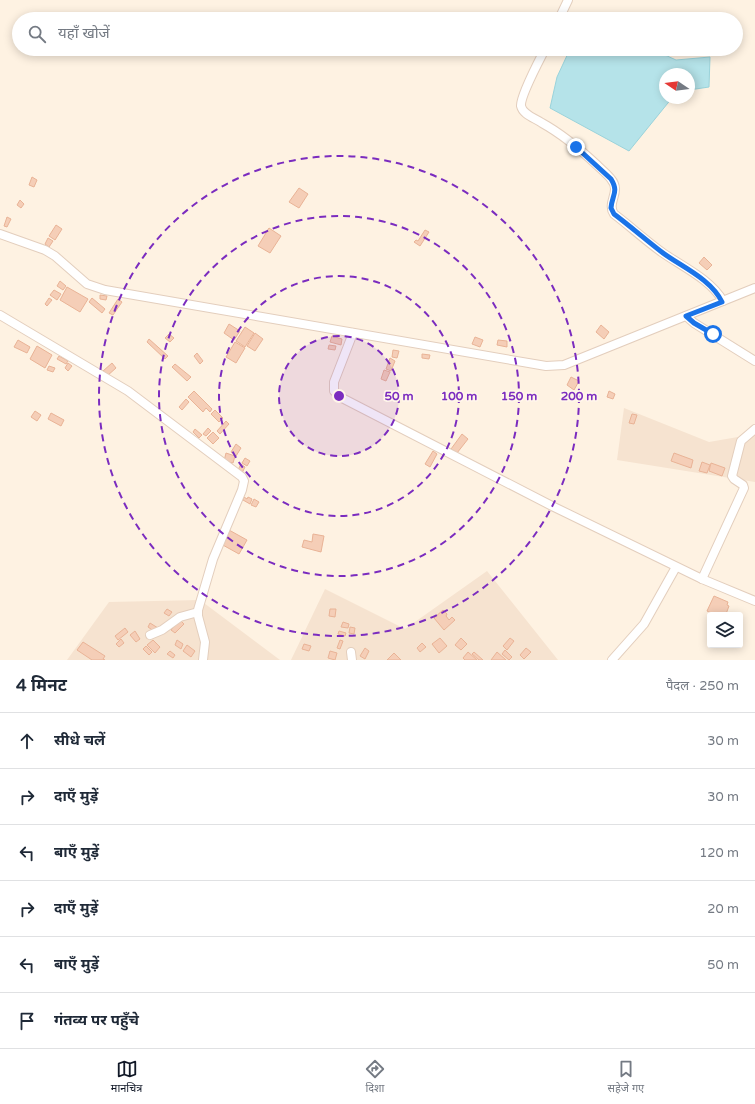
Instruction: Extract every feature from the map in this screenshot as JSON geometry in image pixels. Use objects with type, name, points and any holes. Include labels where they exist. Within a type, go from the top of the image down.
[{"type":"street","points":[[562,12],[568,0]]},
{"type":"street","points":[[542,56],[523,96],[521,106],[524,111],[551,128],[576,147],[613,182],[615,191],[611,208],[614,214],[663,253],[691,271],[720,297]]},
{"type":"street","points":[[0,234],[44,250],[55,256],[87,284],[104,290],[532,364],[554,366],[568,363],[686,316],[720,297],[755,288]]},
{"type":"street","points":[[0,315],[128,391],[242,477],[244,481],[242,490],[213,559],[198,612],[205,642],[203,660]]},
{"type":"street","points":[[686,316],[694,323],[755,361]]},
{"type":"street","points":[[353,333],[334,382],[334,391],[342,398],[554,508],[676,567],[755,601]]},
{"type":"street","points":[[702,579],[744,488],[743,485],[732,476],[739,446],[744,438],[755,429]]},
{"type":"street","points":[[612,660],[644,624],[676,567]]},
{"type":"street","points":[[150,635],[162,630],[180,617],[198,612]]},
{"type":"shaded area","points":[[624,408],[709,442],[755,434],[755,482],[617,460]]},
{"type":"shaded area","points":[[487,571],[558,660],[291,660],[325,589],[405,629]]},
{"type":"shaded area","points":[[200,600],[280,660],[67,660],[109,602]]},
{"type":"water","points":[[567,56],[667,56],[676,60],[710,57],[709,87],[695,89],[695,68],[659,68],[659,104],[667,104],[629,151],[550,108],[557,77]]},
{"type":"building","points":[[32,177],[37,180],[34,187],[29,185]]},
{"type":"building","points":[[299,188],[308,194],[299,208],[289,202]]},
{"type":"building","points":[[20,200],[24,204],[21,208],[17,205]]},
{"type":"building","points":[[7,217],[11,219],[7,227],[4,226]]},
{"type":"building","points":[[56,225],[62,229],[55,240],[49,236]]},
{"type":"building","points":[[269,228],[281,236],[270,253],[258,246]]},
{"type":"building","points":[[425,230],[429,232],[420,246],[414,242],[416,240],[418,241]]},
{"type":"building","points":[[48,238],[53,241],[49,247],[45,244]]},
{"type":"building","points":[[704,257],[712,265],[707,270],[699,263]]},
{"type":"building","points":[[60,281],[66,286],[63,290],[57,286]]},
{"type":"building","points":[[67,287],[88,299],[80,312],[60,300]]},
{"type":"building","points":[[54,290],[61,294],[57,300],[50,295]]},
{"type":"building","points":[[100,295],[107,296],[106,300],[100,299]]},
{"type":"building","points":[[49,298],[52,300],[47,306],[45,304]]},
{"type":"building","points":[[92,298],[105,309],[102,313],[89,302]]},
{"type":"building","points":[[118,299],[122,302],[113,315],[109,313]]},
{"type":"building","points":[[229,324],[240,331],[234,340],[224,333]]},
{"type":"building","points":[[601,325],[609,332],[604,339],[596,332]]},
{"type":"building","points":[[245,327],[254,333],[245,347],[236,341]]},
{"type":"building","points":[[255,333],[263,339],[255,351],[247,346]]},
{"type":"building","points":[[169,334],[174,338],[170,342],[165,338]]},
{"type":"building","points":[[332,336],[342,339],[341,345],[330,342]]},
{"type":"building","points":[[475,337],[483,340],[480,347],[472,344]]},
{"type":"building","points":[[149,339],[168,356],[165,359],[147,342]]},
{"type":"building","points":[[18,340],[30,347],[27,353],[14,347]]},
{"type":"building","points":[[498,340],[507,341],[507,347],[497,345]]},
{"type":"building","points":[[235,342],[245,348],[236,363],[226,357]]},
{"type":"building","points":[[329,345],[336,346],[335,350],[328,349]]},
{"type":"building","points":[[37,346],[52,355],[45,368],[30,359]]},
{"type":"building","points":[[393,350],[399,351],[397,358],[392,357]]},
{"type":"building","points":[[197,353],[203,361],[200,364],[194,356]]},
{"type":"building","points":[[422,354],[430,355],[429,359],[422,358]]},
{"type":"building","points":[[59,356],[68,361],[66,364],[57,359]]},
{"type":"building","points":[[390,358],[395,361],[391,371],[386,369]]},
{"type":"building","points":[[68,363],[72,366],[68,371],[65,368]]},
{"type":"building","points":[[112,363],[116,368],[107,376],[103,371]]},
{"type":"building","points":[[175,364],[191,377],[187,381],[172,367]]},
{"type":"building","points":[[49,366],[55,368],[53,372],[47,370]]},
{"type":"building","points":[[384,370],[390,372],[386,381],[381,379]]},
{"type":"building","points":[[571,377],[579,381],[574,390],[567,385]]},
{"type":"building","points":[[194,391],[212,409],[210,412],[206,408],[203,412],[188,397]]},
{"type":"building","points":[[609,391],[615,394],[613,399],[607,397]]},
{"type":"building","points":[[186,399],[189,402],[182,410],[179,407]]},
{"type":"building","points":[[215,410],[223,418],[219,422],[211,414]]},
{"type":"building","points":[[35,411],[41,415],[37,421],[31,417]]},
{"type":"building","points":[[51,413],[64,420],[61,426],[48,419]]},
{"type":"building","points":[[632,414],[637,415],[634,424],[629,423]]},
{"type":"building","points":[[226,421],[229,424],[220,434],[217,431]]},
{"type":"building","points":[[208,428],[211,431],[206,436],[203,434]]},
{"type":"building","points":[[195,429],[202,435],[199,438],[193,432]]},
{"type":"building","points":[[213,432],[219,438],[213,444],[207,438]]},
{"type":"building","points":[[462,434],[468,439],[457,453],[451,449]]},
{"type":"building","points":[[236,444],[241,448],[236,456],[231,452]]},
{"type":"building","points":[[433,451],[437,454],[430,467],[425,464]]},
{"type":"building","points":[[226,453],[235,456],[233,463],[224,461]]},
{"type":"building","points":[[674,453],[693,460],[691,468],[671,461]]},
{"type":"building","points":[[245,458],[250,461],[247,466],[242,463]]},
{"type":"building","points":[[702,462],[710,465],[707,473],[699,471]]},
{"type":"building","points":[[711,463],[725,468],[722,476],[709,471]]},
{"type":"building","points":[[241,464],[245,467],[242,473],[238,470]]},
{"type":"building","points":[[244,497],[247,499],[248,497],[252,499],[250,504],[243,500]]},
{"type":"building","points":[[254,499],[259,502],[256,507],[251,505]]},
{"type":"building","points":[[229,530],[247,540],[239,554],[221,544]]},
{"type":"building","points":[[313,534],[324,536],[321,552],[302,547],[304,540],[312,542]]},
{"type":"building","points":[[714,596],[728,602],[727,605],[729,606],[727,612],[707,611]]},
{"type":"building","points":[[167,609],[172,612],[169,616],[164,613]]},
{"type":"building","points":[[330,609],[336,609],[335,617],[329,616]]},
{"type":"building","points":[[443,610],[447,614],[446,616],[449,620],[452,617],[455,620],[444,630],[434,618]]},
{"type":"building","points":[[180,620],[184,624],[175,633],[171,630]]},
{"type":"building","points":[[343,622],[349,624],[348,628],[341,627]]},
{"type":"building","points":[[150,623],[158,628],[155,632],[148,627]]},
{"type":"building","points":[[350,627],[355,628],[354,634],[349,633]]},
{"type":"building","points":[[125,628],[128,632],[118,640],[115,636]]},
{"type":"building","points":[[135,631],[140,639],[136,642],[130,635]]},
{"type":"building","points":[[339,631],[346,633],[345,636],[338,634]]},
{"type":"building","points":[[440,638],[447,646],[439,653],[432,644]]},
{"type":"building","points":[[461,638],[467,644],[461,650],[455,645]]},
{"type":"building","points":[[510,638],[514,641],[507,650],[503,646]]},
{"type":"building","points":[[121,639],[124,643],[119,647],[116,644]]},
{"type":"building","points":[[153,640],[160,647],[155,653],[147,645]]},
{"type":"building","points":[[177,640],[183,644],[181,649],[175,645]]},
{"type":"building","points":[[340,640],[343,641],[340,649],[337,648]]},
{"type":"building","points":[[83,642],[105,656],[103,659],[105,660],[92,660],[77,650]]},
{"type":"building","points":[[422,643],[426,647],[420,652],[417,648]]},
{"type":"building","points":[[304,644],[311,646],[309,651],[302,649]]},
{"type":"building","points":[[187,645],[195,651],[191,657],[183,651]]},
{"type":"building","points":[[146,646],[152,652],[149,655],[143,649]]},
{"type":"building","points":[[365,648],[369,651],[365,659],[360,656]]},
{"type":"building","points":[[526,648],[531,652],[524,659],[520,655]]},
{"type":"building","points":[[505,650],[512,657],[509,660],[502,654]]},
{"type":"building","points":[[170,651],[175,655],[173,658],[167,654]]},
{"type":"building","points":[[330,651],[337,653],[335,660],[328,658]]},
{"type":"building","points":[[468,652],[477,660],[465,660],[463,658]]},
{"type":"building","points":[[474,652],[483,660],[479,660],[472,654]]},
{"type":"building","points":[[497,652],[506,660],[491,660]]},
{"type":"building","points":[[394,653],[401,660],[387,660]]},
{"type":"route","points":[[576,147],[611,179],[615,185],[615,191],[611,204],[614,214],[663,253],[691,271],[716,291],[722,302],[686,316],[694,323],[713,334]]}]
